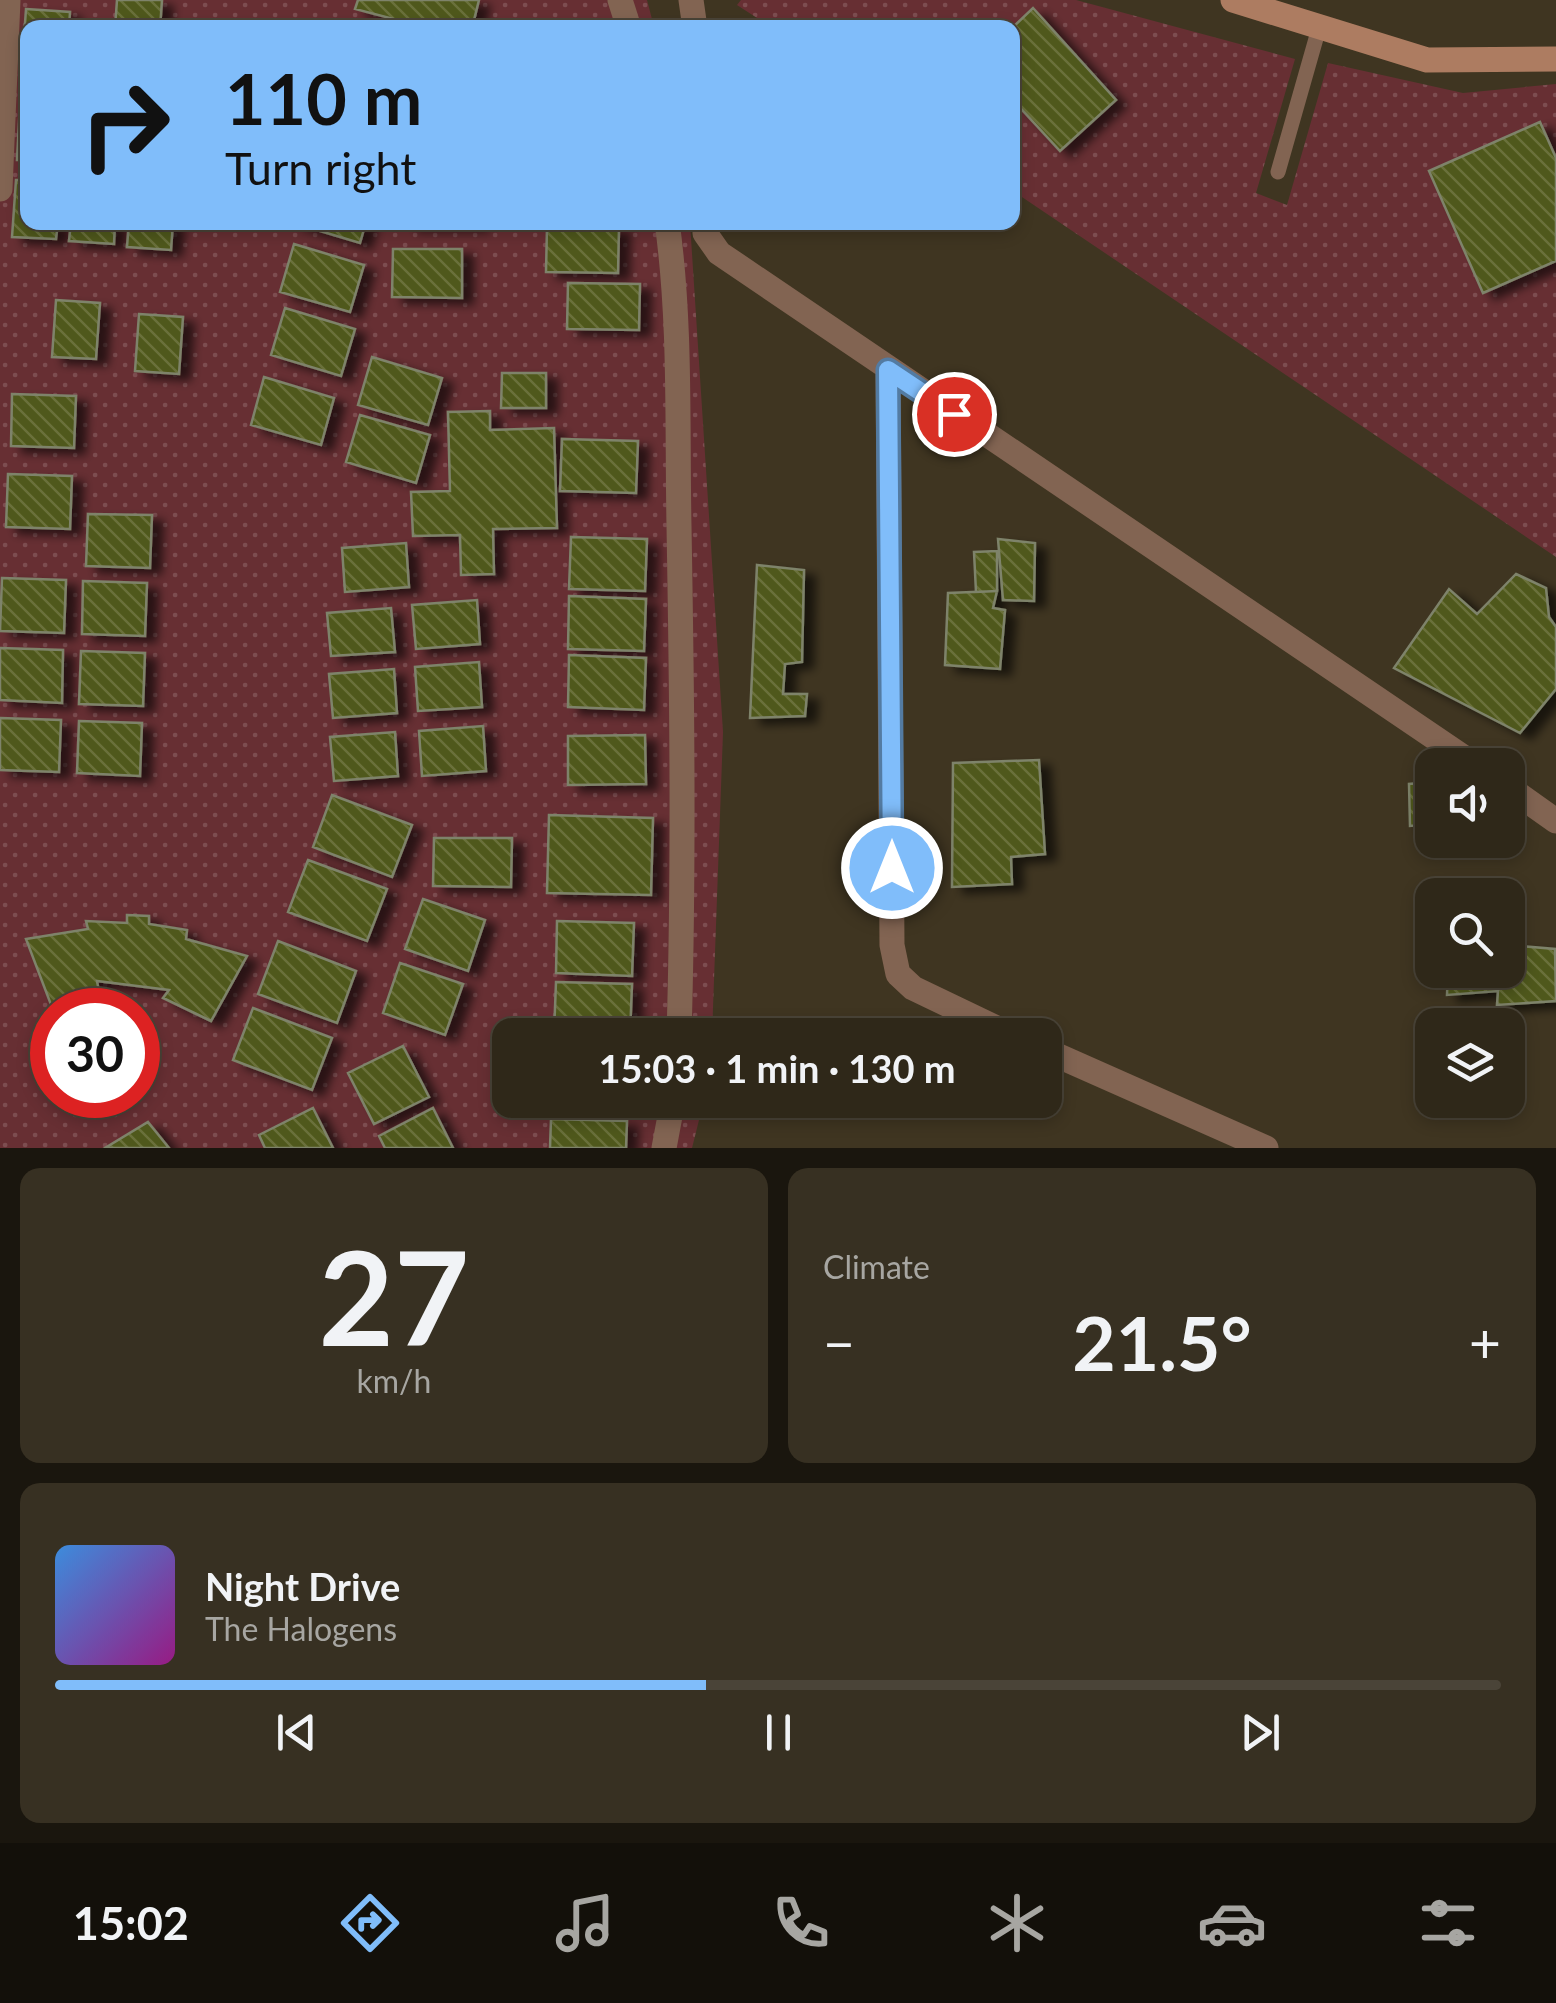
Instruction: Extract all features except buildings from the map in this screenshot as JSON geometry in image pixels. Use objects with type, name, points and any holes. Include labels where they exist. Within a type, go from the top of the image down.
[{"type":"street","points":[[0,189],[8,0]]},
{"type":"street","points":[[1233,0],[1427,60],[1556,59]]},
{"type":"street","points":[[668,230],[677,400],[682,675],[679,1018]]},
{"type":"street","points":[[706,230],[719,253],[1450,748]]},
{"type":"street","points":[[888,370],[892,945],[898,974],[912,988],[975,1018]]},
{"type":"street","points":[[1525,799],[1556,821]]},
{"type":"street","points":[[1062,1058],[1266,1148]]},
{"type":"street","points":[[664,1148],[670,1118]]},
{"type":"lane","points":[[1278,172],[1319,28]]},
{"type":"shaded area","points":[[0,0],[647,0],[652,20],[20,20],[20,230],[690,230],[723,732],[713,1018],[492,1018],[492,1118],[700,1118],[692,1148],[0,1148]]},
{"type":"shaded area","points":[[741,0],[1076,0],[1295,59],[1256,193],[1287,205],[1328,63],[1463,93],[1556,84],[1556,557],[1020,196],[1020,20],[760,20],[737,5]]},
{"type":"route","points":[[892,868],[888,370],[954,414]]}]
